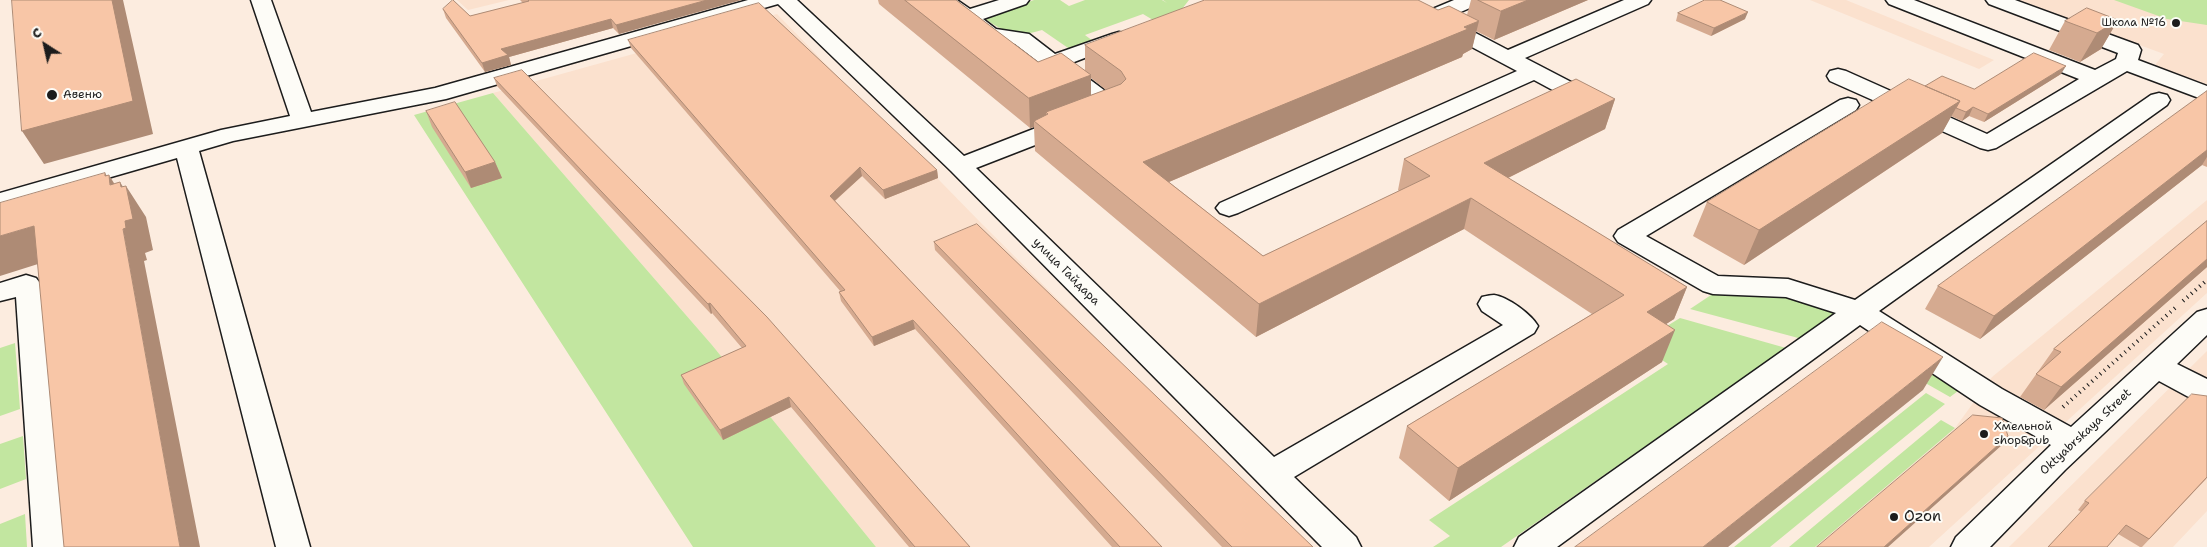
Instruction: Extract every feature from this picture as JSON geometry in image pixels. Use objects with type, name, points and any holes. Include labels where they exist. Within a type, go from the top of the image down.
[{"type":"street","points":[[261,0],[304,121]]},
{"type":"street","points":[[0,201],[229,135],[438,94],[770,0]]},
{"type":"street","name":"улица Гайдара","points":[[785,0],[960,166],[1344,547]]},
{"type":"street","points":[[944,0],[990,34],[1021,39],[1112,107],[960,166]]},
{"type":"street","points":[[967,17],[1019,0]]},
{"type":"street","points":[[1472,0],[1430,17],[1604,108]]},
{"type":"street","points":[[1507,58],[1641,0]]},
{"type":"street","points":[[1896,0],[2096,78]]},
{"type":"street","points":[[1838,76],[1988,143],[2096,78],[2126,63],[2130,50],[1996,0]]},
{"type":"street","points":[[1052,63],[1137,32]]},
{"type":"street","points":[[2126,63],[2207,94]]},
{"type":"street","points":[[1229,208],[1534,72]]},
{"type":"street","points":[[1530,547],[1859,311],[2159,100]]},
{"type":"street","points":[[1848,106],[1627,236],[1713,285],[1788,288],[1859,311],[1991,397],[2074,443]]},
{"type":"street","points":[[186,147],[293,547]]},
{"type":"street","points":[[0,292],[26,284],[29,287],[50,547]]},
{"type":"street","points":[[1270,475],[1524,326],[1492,304]]},
{"type":"street","name":"Oktyabrskaya Street","points":[[1968,547],[2074,443],[2207,319]]},
{"type":"street","points":[[2156,366],[2207,393]]},
{"type":"path","points":[[2042,426],[2207,280]]},
{"type":"shaded area","points":[[457,0],[509,0],[468,10]]},
{"type":"shaded area","points":[[1810,0],[1846,0],[1994,60],[1979,69]]},
{"type":"shaded area","points":[[2017,0],[2207,0],[2207,99],[2146,76],[2164,54]]},
{"type":"shaded area","points":[[777,14],[982,224],[1307,547],[876,547],[712,345],[493,93]]},
{"type":"shaded area","points":[[2207,200],[2207,293],[1929,547],[1815,547],[1955,428],[1992,377]]},
{"type":"shaded area","points":[[2207,351],[2207,511],[2173,547],[2009,547]]},
{"type":"green space","points":[[1034,0],[1060,0],[1069,6],[1085,0],[1162,0],[1167,3],[1163,0],[1189,0],[1182,9],[1153,20],[1143,14],[1085,35],[1093,41],[1071,50],[1042,30],[1025,33],[1011,32],[1004,30],[983,17]]},
{"type":"green space","points":[[2114,0],[2207,0],[2207,25],[2167,19]]},
{"type":"green space","points":[[493,93],[712,345],[876,547],[693,547],[414,115]]},
{"type":"green space","points":[[1717,291],[1779,295],[1839,313],[1802,339],[1690,309]]},
{"type":"green space","points":[[1680,318],[1786,348],[1501,547],[1433,547],[1450,536],[1429,520],[1668,364],[1638,344]]},
{"type":"green space","points":[[1887,336],[1962,388],[1950,397],[1869,351]]},
{"type":"green space","points":[[15,343],[20,409],[0,416],[0,348]]},
{"type":"green space","points":[[1926,393],[1945,404],[1770,547],[1734,547]]},
{"type":"green space","points":[[1941,420],[1955,428],[1815,547],[1789,547]]},
{"type":"green space","points":[[23,436],[26,479],[0,489],[0,444]]},
{"type":"green space","points":[[25,514],[27,547],[0,547],[0,524]]},
{"type":"building","points":[[12,0],[112,0],[133,101],[22,131]]},
{"type":"building","points":[[453,0],[470,16],[528,0],[707,0],[616,25],[611,19],[501,49],[508,55],[482,63],[443,9]]},
{"type":"building","points":[[905,0],[956,0],[1038,62],[1061,53],[1091,75],[1029,98]]},
{"type":"building","points":[[1205,0],[1418,0],[1438,10],[1449,6],[1479,21],[1464,27],[1468,29],[1143,162],[1263,256],[1430,176],[1404,159],[1576,79],[1615,99],[1484,163],[1687,287],[1647,312],[1675,330],[1458,468],[1407,426],[1624,295],[1471,198],[1259,304],[1034,121],[1048,114],[1046,112],[1121,84],[1126,79],[1121,71],[1085,45]]},
{"type":"building","points":[[1478,0],[1528,0],[1501,11]]},
{"type":"building","points":[[1705,0],[1720,0],[1748,12],[1714,28],[1678,13]]},
{"type":"building","points":[[759,3],[937,170],[883,190],[860,167],[830,196],[1162,547],[1120,547],[913,320],[872,337],[839,292],[845,290],[628,40]]},
{"type":"building","points":[[2087,8],[2118,20],[2097,33],[2065,21]]},
{"type":"building","points":[[2034,53],[2066,66],[1988,114],[1973,107],[1966,112],[1956,108],[1960,101],[1925,86],[1942,76],[1974,89]]},
{"type":"building","points":[[522,70],[767,317],[970,547],[915,547],[789,397],[720,430],[681,375],[746,346],[710,303],[708,304],[494,78]]},
{"type":"building","points":[[1909,79],[1960,101],[1759,230],[1707,202]]},
{"type":"building","points":[[2207,91],[2207,150],[1994,316],[1938,286]]},
{"type":"building","points":[[455,102],[495,162],[465,172],[426,111]]},
{"type":"building","points":[[105,173],[105,176],[109,175],[110,185],[120,182],[121,187],[126,186],[133,219],[125,221],[126,228],[123,229],[180,547],[64,547],[34,226],[0,236],[0,203]]},
{"type":"building","points":[[2207,221],[2207,259],[2061,387],[2036,374],[2061,352],[2054,349]]},
{"type":"building","points":[[977,224],[1313,547],[1232,547],[934,242]]},
{"type":"building","points":[[1882,322],[1943,357],[1703,547],[1575,547]]},
{"type":"building","points":[[2192,394],[2207,396],[2207,477],[2149,539],[2126,525],[2107,547],[2048,547],[2089,503],[2085,501]]},
{"type":"building","points":[[1973,415],[2002,418],[2008,436],[1884,547],[1817,547]]},
{"type":"place","name":"Школа №16","points":[[2176,23]]},
{"type":"place","name":"Авеню","points":[[52,95]]},
{"type":"place","name":"Хмельной shop&pub","points":[[1984,434]]},
{"type":"place","name":"Ozon","points":[[1894,517]]}]
